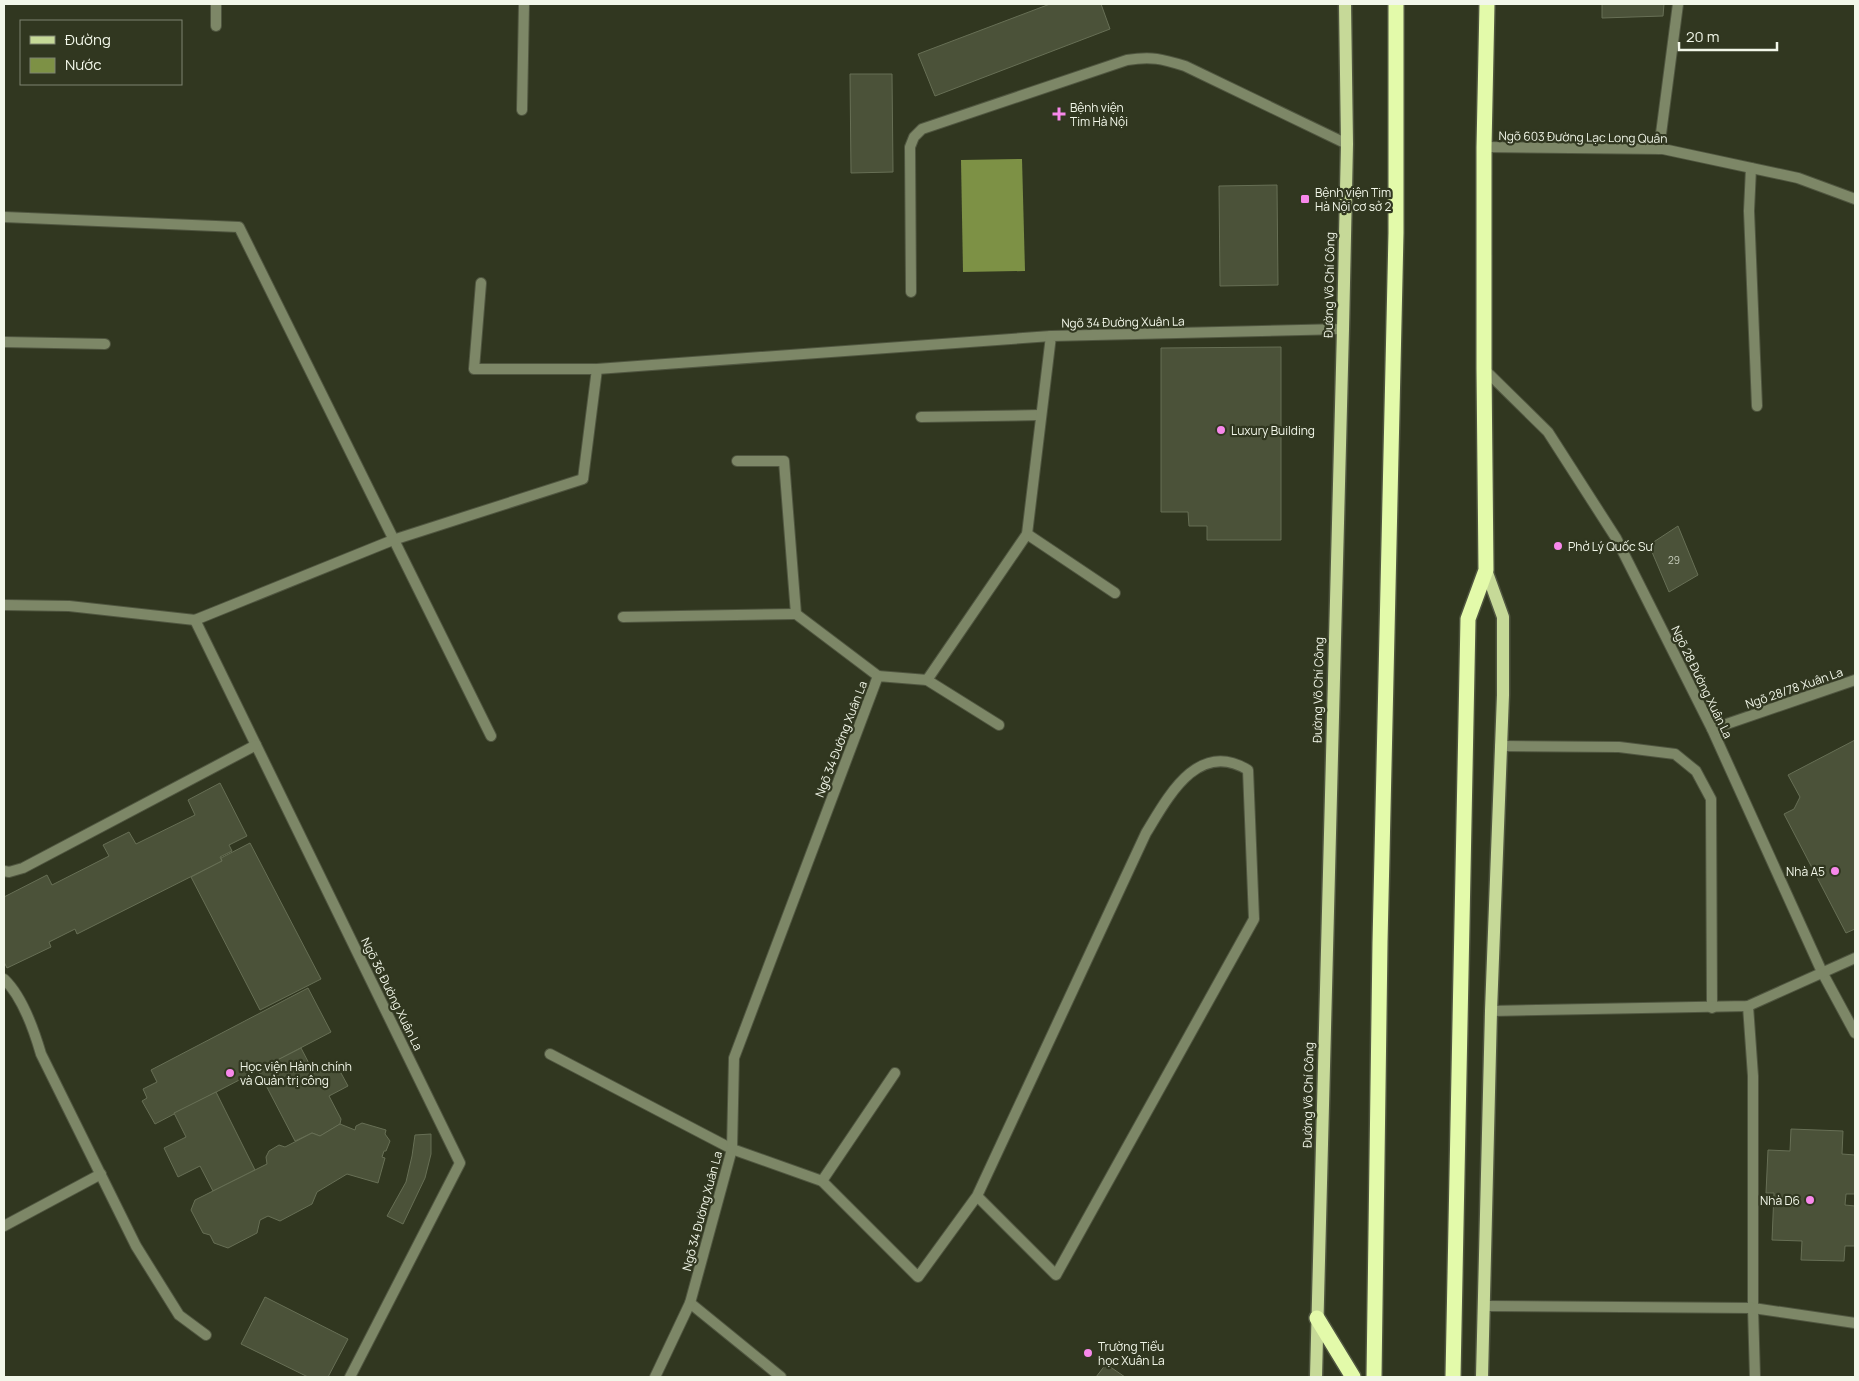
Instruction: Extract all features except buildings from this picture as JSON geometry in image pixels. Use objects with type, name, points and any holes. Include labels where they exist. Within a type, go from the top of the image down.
[{"type":"highway","points":[[1374,1377],[1380,943],[1396,243],[1396,4]]},
{"type":"highway","points":[[1453,1377],[1468,619],[1486,570],[1484,147],[1487,4]]},
{"type":"highway","points":[[1317,1318],[1353,1377]]},
{"type":"main road","name":"Đường Võ Chí Công","points":[[1316,1377],[1347,144],[1345,4]]},
{"type":"main road","points":[[1482,1377],[1491,1011],[1503,695],[1503,617],[1486,570]]},
{"type":"street","points":[[216,4],[216,26]]},
{"type":"street","points":[[522,110],[524,4]]},
{"type":"street","points":[[1659,149],[1678,4]]},
{"type":"street","points":[[911,292],[910,147],[914,137],[922,129],[1127,60],[1160,58],[1185,66],[1347,144]]},
{"type":"street","name":"Ngõ 603 Đường Lạc Long Quân","points":[[1484,147],[1659,149],[1798,178],[1855,199]]},
{"type":"street","points":[[1751,168],[1750,211],[1756,406]]},
{"type":"street","points":[[4,216],[239,227],[491,736]]},
{"type":"street","points":[[481,283],[474,369],[597,369],[1051,336]]},
{"type":"street","name":"Ngõ 34 Đường Xuân La","points":[[654,1377],[690,1303],[732,1149],[734,1058],[878,676],[927,680],[1027,534],[1051,336],[1343,329]]},
{"type":"street","points":[[4,342],[105,344]]},
{"type":"street","points":[[4,605],[69,606],[195,620],[393,540],[583,479],[597,369]]},
{"type":"street","name":"Ngõ 28 Đường Xuân La","points":[[1484,369],[1548,432],[1616,538],[1712,729],[1822,972],[1855,1033]]},
{"type":"street","points":[[922,417],[1041,415]]},
{"type":"street","points":[[736,461],[784,461],[796,614]]},
{"type":"street","points":[[1027,534],[1115,593]]},
{"type":"street","points":[[623,617],[796,614],[878,676]]},
{"type":"street","name":"Ngõ 36 Đường Xuân La","points":[[195,620],[460,1163],[350,1377]]},
{"type":"street","points":[[927,680],[999,725]]},
{"type":"street","name":"Ngõ 28/78 Xuân La","points":[[1712,729],[1855,680]]},
{"type":"street","points":[[4,871],[9,872],[23,868],[256,745]]},
{"type":"street","points":[[1500,746],[1619,747],[1675,754],[1696,771],[1711,799],[1712,1008]]},
{"type":"street","points":[[550,1054],[732,1149],[822,1181],[918,1277],[977,1196],[1146,833],[1170,794],[1185,777],[1203,764],[1224,761],[1238,763],[1248,770],[1254,919],[1056,1275],[977,1196]]},
{"type":"street","points":[[1491,1011],[1748,1006],[1855,958]]},
{"type":"street","points":[[4,979],[13,988],[35,1033],[41,1054],[136,1246],[179,1315],[206,1335]]},
{"type":"street","points":[[1748,1006],[1753,1076],[1753,1308],[1755,1377]]},
{"type":"street","points":[[822,1181],[895,1072]]},
{"type":"street","points":[[4,1226],[101,1174]]},
{"type":"street","points":[[690,1303],[781,1377]]},
{"type":"street","points":[[1485,1306],[1753,1308],[1855,1323]]},
{"type":"water","points":[[1022,159],[1025,271],[963,272],[961,160]]},
{"type":"place","name":"Bệnh viện Tim Hà Nội","points":[[1059,114]]},
{"type":"place","name":"Bệnh viện Tim Hà Nội cơ sở 2","points":[[1305,199]]},
{"type":"place","name":"Luxury Building","points":[[1221,430]]},
{"type":"place","name":"Phở Lý Quốc Sư","points":[[1558,546]]},
{"type":"place","name":"Nhà A5","points":[[1835,871]]},
{"type":"place","name":"Học viện Hành chính và Quản trị công","points":[[230,1073]]},
{"type":"place","name":"Nhà D6","points":[[1810,1200]]},
{"type":"place","name":"Trường Tiểu học Xuân La","points":[[1088,1353]]}]
